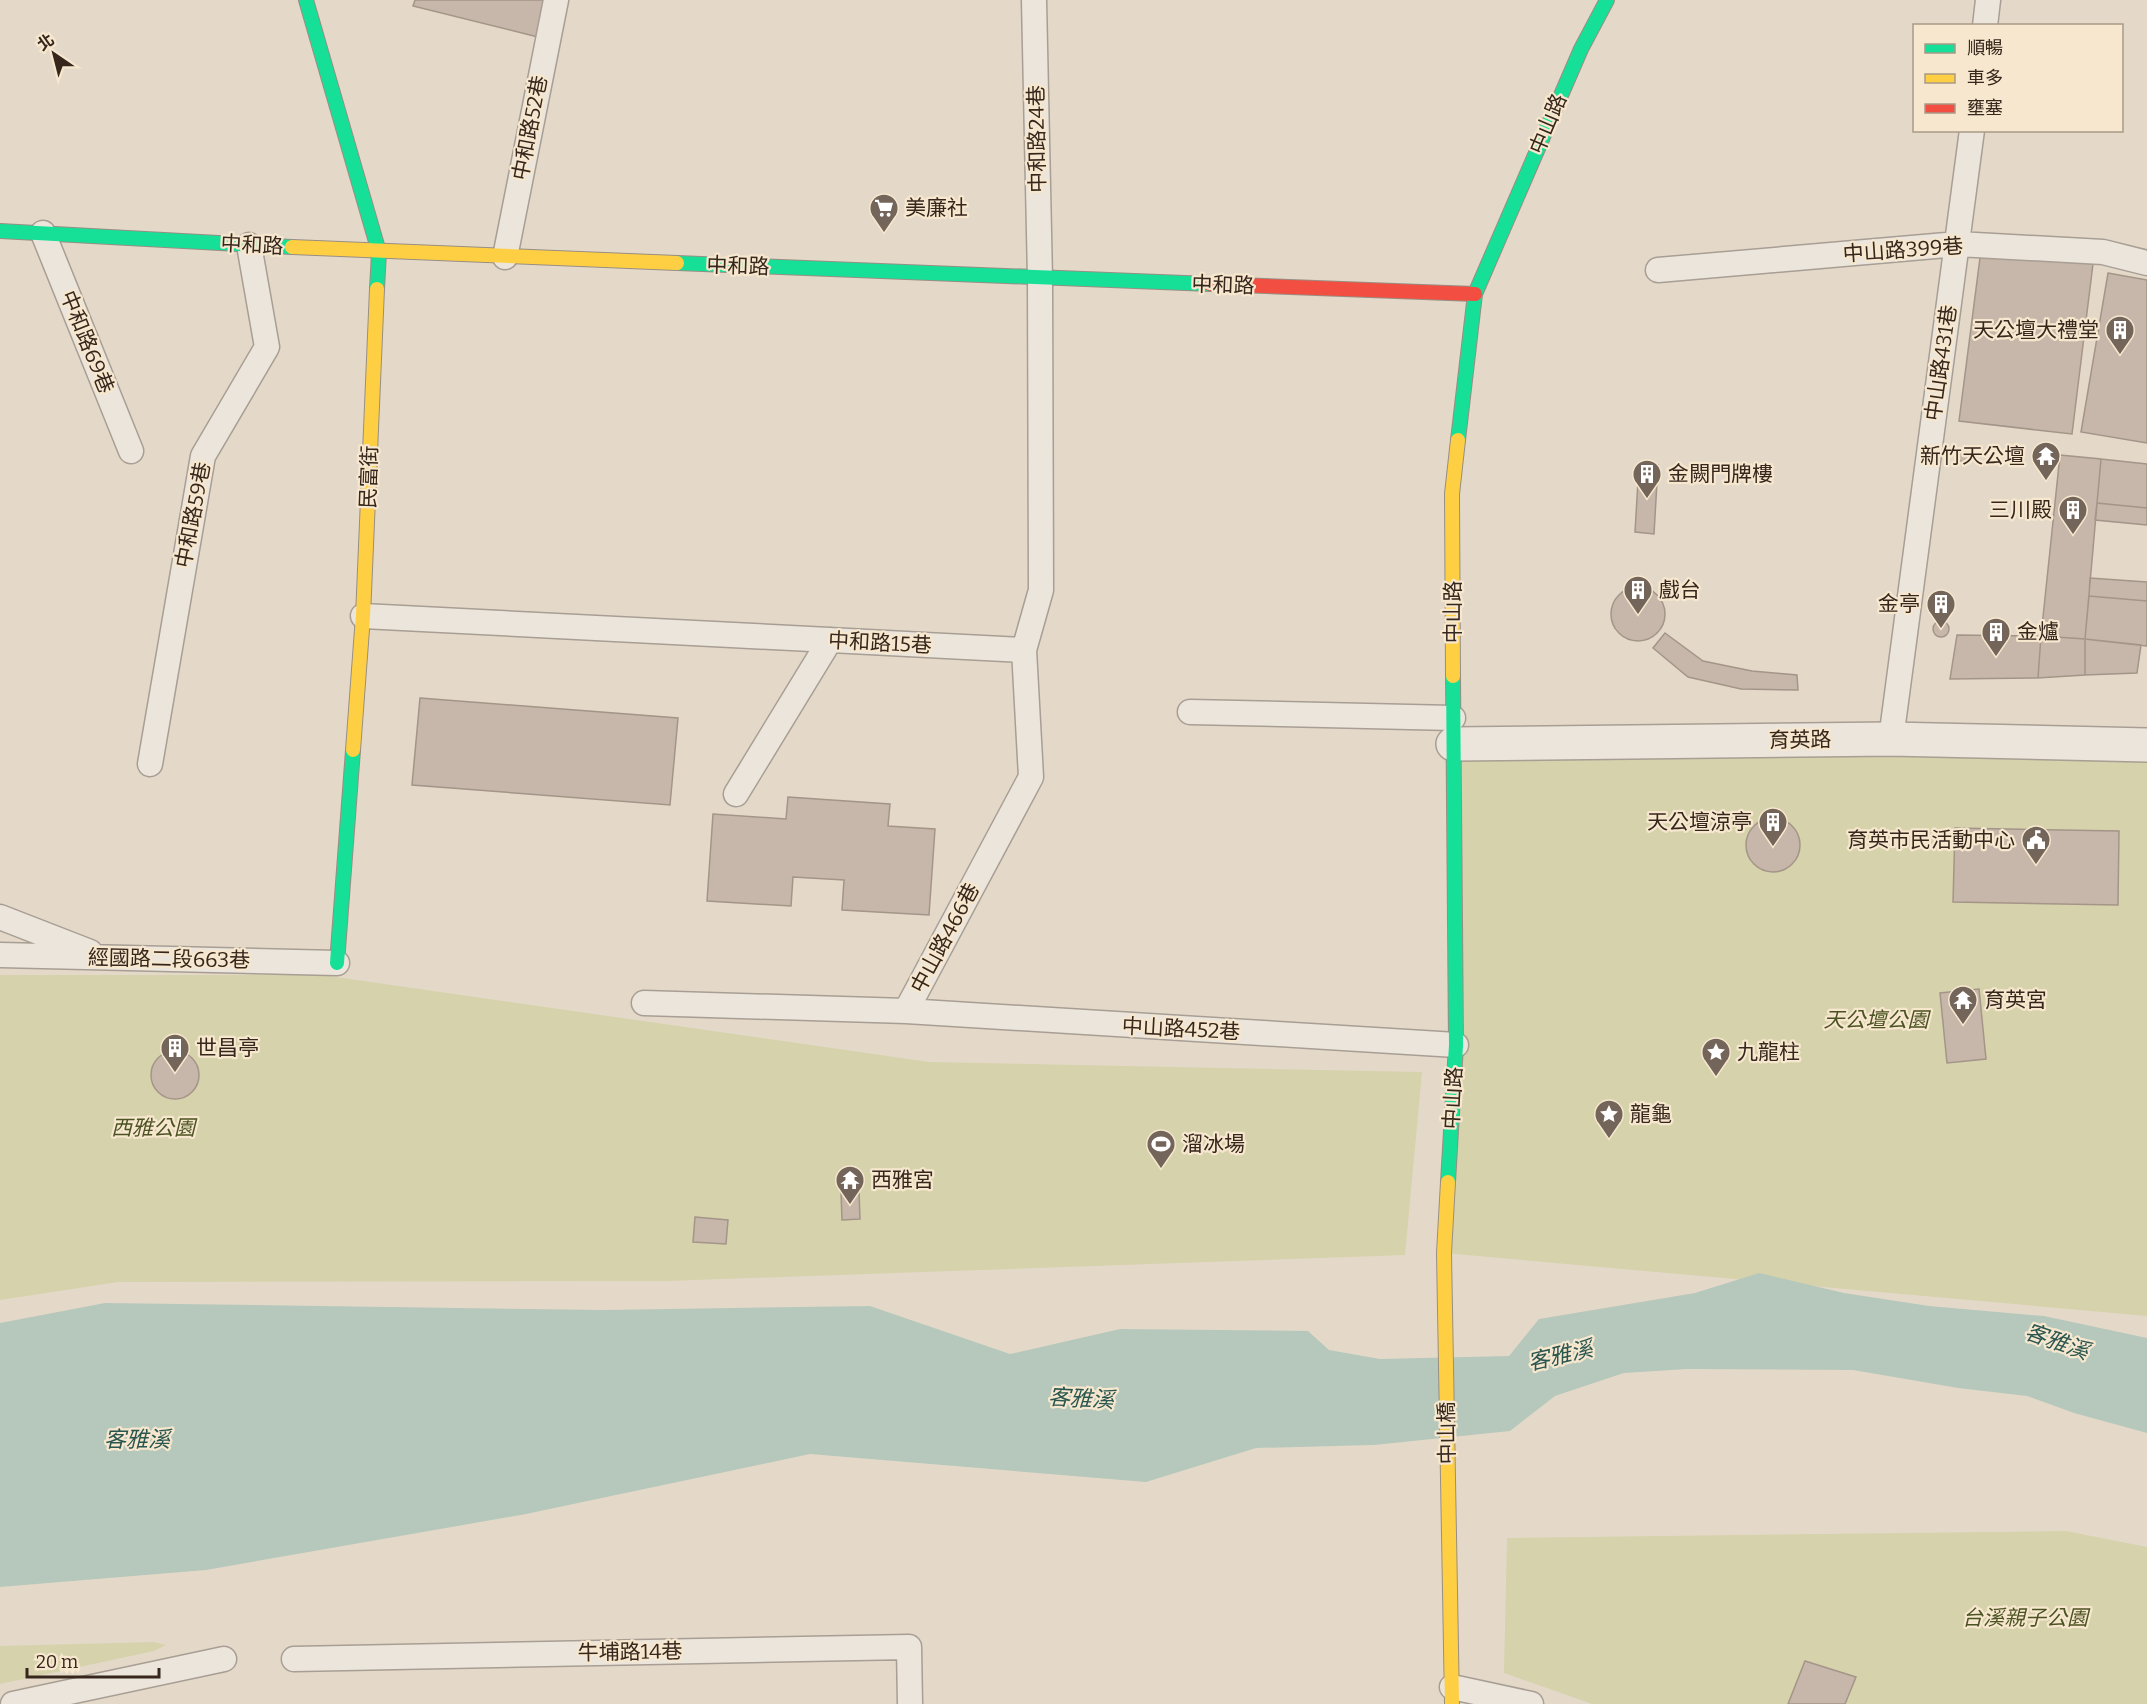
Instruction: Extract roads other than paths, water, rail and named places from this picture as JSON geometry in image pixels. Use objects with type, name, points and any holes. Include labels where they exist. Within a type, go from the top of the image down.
[{"type":"street","name":"民富街","points":[[306,0],[379,252],[363,616],[337,963]]},
{"type":"street","name":"中山路","points":[[1444,1253],[1456,1046],[1452,494],[1476,294],[1581,49],[1607,0]]},
{"type":"street","name":"中和路","points":[[0,231],[379,252],[1476,294]]},
{"type":"street","name":"育英路","points":[[1453,731],[2147,745]]},
{"type":"street","name":"中山橋","points":[[1444,1253],[1452,1696]]},
{"type":"lane","name":"中和路52巷","points":[[505,256],[556,0]]},
{"type":"lane","name":"中和路24巷","points":[[1034,0],[1040,279]]},
{"type":"lane","points":[[1985,24],[1988,0]]},
{"type":"lane","name":"中山路431巷","points":[[1891,739],[1972,132]]},
{"type":"lane","name":"中和路69巷","points":[[43,233],[131,451]]},
{"type":"lane","name":"中山路399巷","points":[[1658,270],[1958,244],[2103,252],[2147,263]]},
{"type":"lane","name":"中和路59巷","points":[[150,764],[202,456],[267,347],[249,245]]},
{"type":"lane","points":[[1024,650],[1041,590],[1040,279]]},
{"type":"lane","name":"中和路15巷","points":[[363,616],[1024,650]]},
{"type":"lane","points":[[736,794],[830,640]]},
{"type":"lane","name":"中山路466巷","points":[[644,1003],[906,1011],[1030,777],[1024,650]]},
{"type":"lane","points":[[1190,712],[1453,731]]},
{"type":"lane","points":[[0,917],[105,958]]},
{"type":"lane","name":"經國路二段663巷","points":[[0,956],[337,963]]},
{"type":"lane","name":"中山路452巷","points":[[906,1011],[1456,1046]]},
{"type":"lane","name":"牛埔路14巷","points":[[294,1659],[909,1647],[910,1704]]},
{"type":"lane","points":[[14,1704],[224,1659]]},
{"type":"lane","points":[[1452,1696],[1531,1704]]},
{"type":"water","name":"客雅溪","points":[[1759,1273],[1844,1293],[1929,1306],[2044,1316],[2147,1338],[2147,1433],[2074,1413],[2027,1396],[1958,1388],[1853,1370],[1687,1369],[1624,1373],[1555,1396],[1510,1431],[1374,1445],[1256,1448],[1146,1482],[810,1454],[526,1514],[206,1570],[0,1587],[0,1323],[105,1303],[604,1310],[870,1306],[1010,1354],[1120,1329],[1308,1331],[1329,1350],[1380,1359],[1509,1356],[1539,1319],[1695,1293]]},
{"type":"place","name":"美廉社","points":[[884,234]]},
{"type":"place","name":"天公壇大禮堂","points":[[2120,356]]},
{"type":"place","name":"新竹天公壇","points":[[2046,482]]},
{"type":"place","name":"金闕門牌樓","points":[[1647,500]]},
{"type":"place","name":"三川殿","points":[[2073,536]]},
{"type":"place","name":"戲台","points":[[1638,616]]},
{"type":"place","name":"金亭","points":[[1941,630]]},
{"type":"place","name":"金爐","points":[[1996,658]]},
{"type":"place","name":"天公壇涼亭","points":[[1773,848]]},
{"type":"place","name":"育英市民活動中心","points":[[2036,866]]},
{"type":"place","name":"育英宮","points":[[1963,1026]]},
{"type":"place","name":"世昌亭","points":[[175,1074]]},
{"type":"place","name":"九龍柱","points":[[1716,1078]]},
{"type":"place","name":"龍龜","points":[[1609,1140]]},
{"type":"place","name":"溜冰場","points":[[1161,1170]]},
{"type":"place","name":"西雅宮","points":[[850,1206]]},
{"type":"park label","name":"天公壇公園","points":[[1876,1020]]},
{"type":"park label","name":"西雅公園","points":[[153,1128]]},
{"type":"park label","name":"台溪親子公園","points":[[2025,1618]]}]
